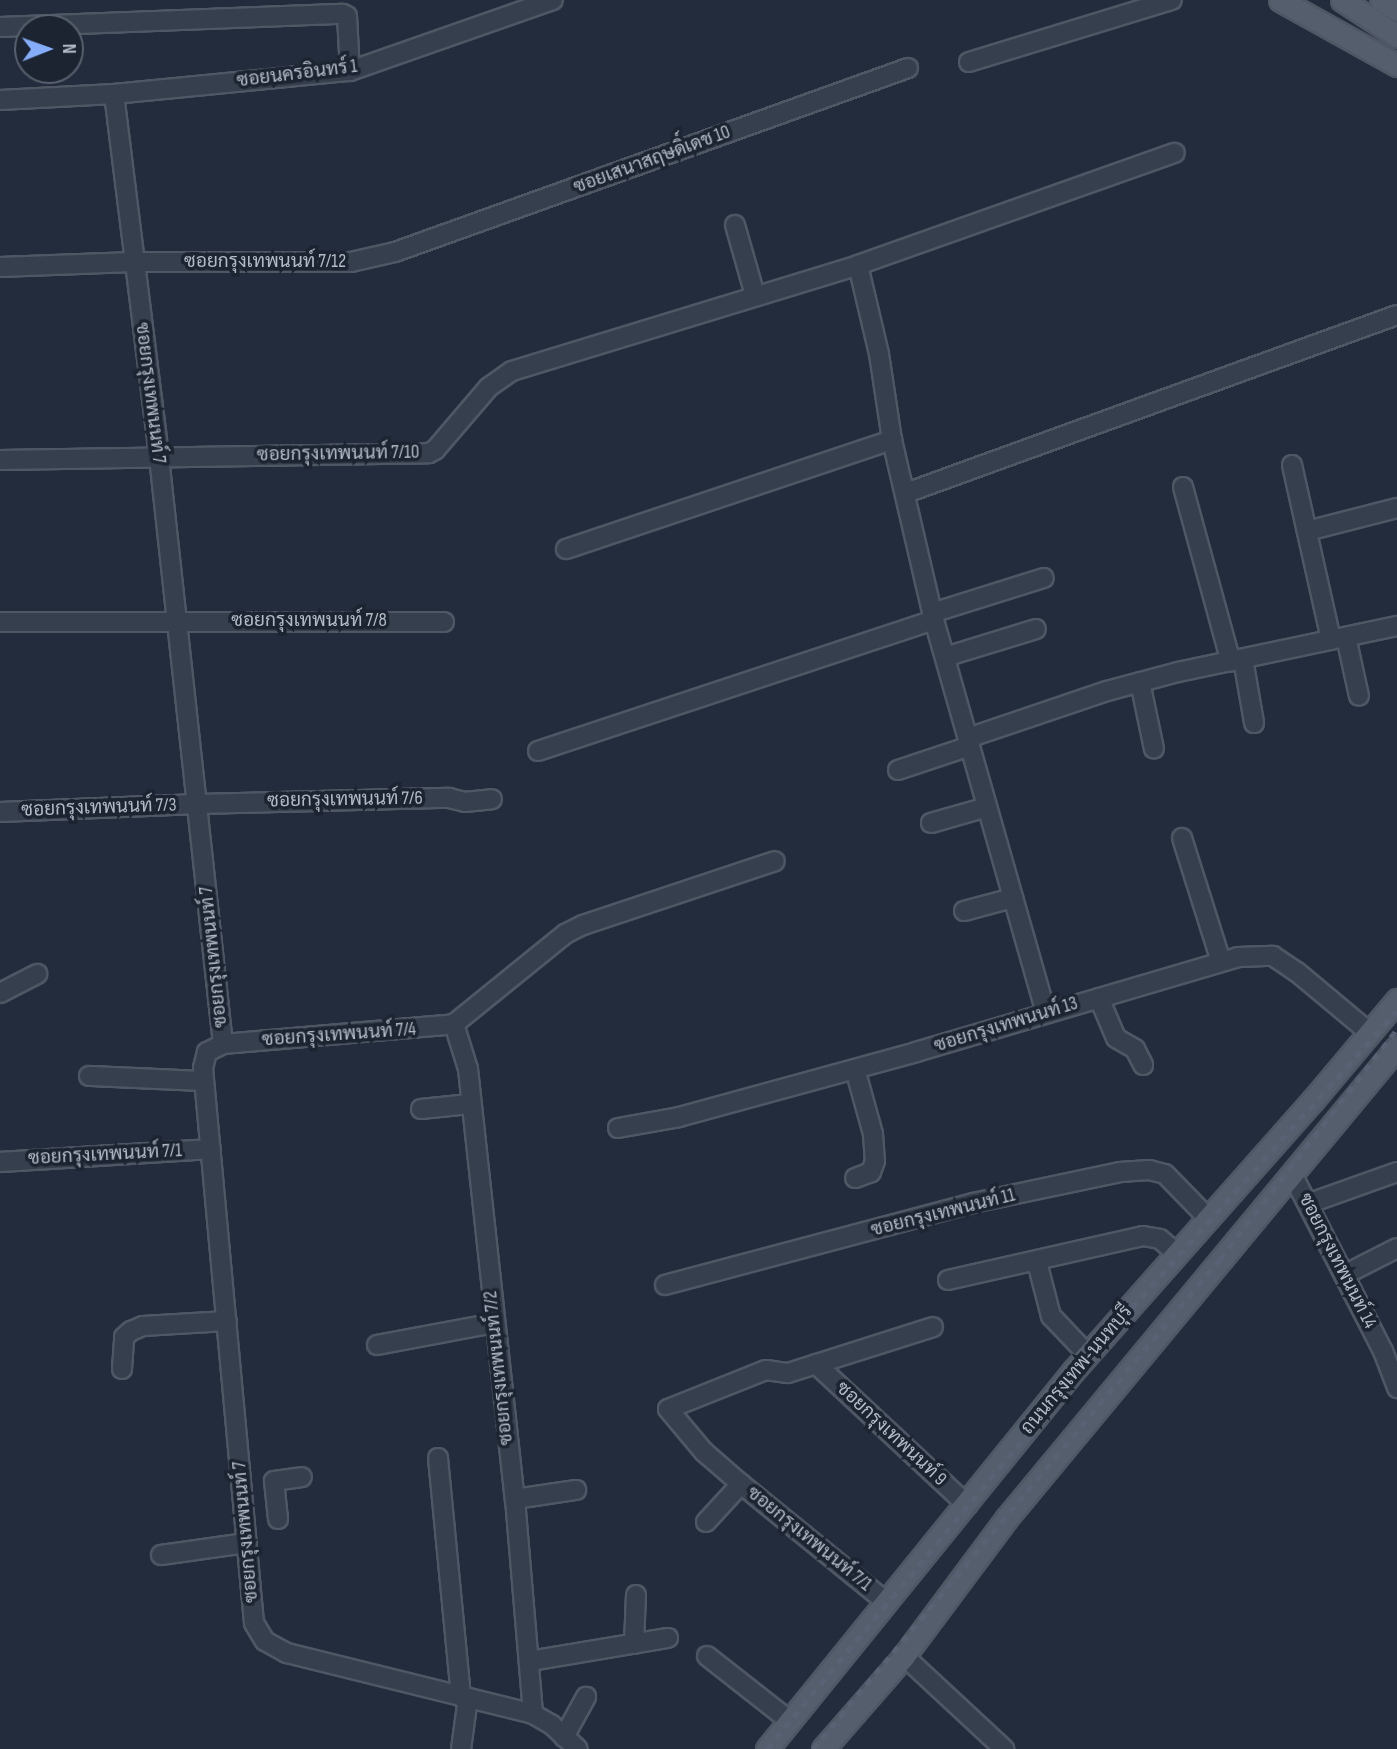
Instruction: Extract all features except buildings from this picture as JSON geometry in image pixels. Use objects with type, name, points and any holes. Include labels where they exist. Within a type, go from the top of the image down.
[{"type":"main road","points":[[1280,0],[1395,64]]},
{"type":"main road","points":[[1306,0],[1384,51],[1395,64]]},
{"type":"main road","points":[[1342,0],[1397,10]]},
{"type":"main road","points":[[1378,6],[1397,36]]},
{"type":"main road","name":"ถนนกรุงเทพ-นนทบุรี","points":[[767,1749],[1088,1355],[1397,1000]]},
{"type":"main road","name":"ถนนกรุงเทพ-นนทบุรี","points":[[823,1749],[904,1656],[1006,1519],[1397,1047]]},
{"type":"street","name":"ซอยนครอินทร์ 1","points":[[0,100],[114,94],[350,71],[553,0]]},
{"type":"street","points":[[969,62],[1172,0]]},
{"type":"street","points":[[0,27],[263,8],[337,14],[347,16],[350,71]]},
{"type":"street","name":"ซอยเสนาสฤษดิ์เดช 10","points":[[395,252],[908,68]]},
{"type":"street","name":"ซอยกรุงเทพนนท์ 7","points":[[114,94],[159,457],[174,620],[198,804],[223,1044],[207,1052],[204,1081],[254,1623],[265,1642],[287,1653],[533,1714],[571,1743]]},
{"type":"street","name":"ซอยกรุงเทพนนท์ 7/10","points":[[0,460],[429,453],[435,450],[489,387],[512,370],[858,265],[1175,153]]},
{"type":"street","points":[[735,225],[755,295]]},
{"type":"street","name":"ซอยกรุงเทพนนท์ 7/12","points":[[0,267],[133,262],[351,262],[395,252]]},
{"type":"street","points":[[858,265],[879,354],[892,440],[933,616],[1046,1012]]},
{"type":"street","points":[[905,493],[1397,315]]},
{"type":"street","points":[[566,549],[892,440]]},
{"type":"street","points":[[1292,465],[1307,531],[1338,638],[1359,696]]},
{"type":"street","points":[[1183,487],[1254,723]]},
{"type":"street","points":[[1307,531],[1397,508]]},
{"type":"street","points":[[538,751],[1044,578]]},
{"type":"street","name":"ซอยกรุงเทพนนท์ 7/8","points":[[0,622],[444,622]]},
{"type":"street","points":[[898,770],[1140,682],[1397,626]]},
{"type":"street","points":[[945,657],[1036,629]]},
{"type":"street","points":[[1140,682],[1154,749]]},
{"type":"street","name":"ซอยกรุงเทพนนท์ 7/6","points":[[198,804],[492,799]]},
{"type":"street","name":"ซอยกรุงเทพนนท์ 7/3","points":[[0,813],[198,804]]},
{"type":"street","points":[[931,822],[987,807]]},
{"type":"street","points":[[1182,838],[1221,962]]},
{"type":"street","points":[[454,1024],[574,929],[775,861]]},
{"type":"street","points":[[964,911],[1013,898]]},
{"type":"street","name":"ซอยกรุงเทพนนท์ 13","points":[[618,1128],[679,1117],[855,1069],[1238,957],[1273,956],[1297,972],[1370,1033]]},
{"type":"street","points":[[0,993],[37,974]]},
{"type":"street","points":[[1100,998],[1116,1038],[1135,1049],[1143,1065]]},
{"type":"street","name":"ซอยกรุงเทพนนท์ 7/4","points":[[223,1044],[454,1024]]},
{"type":"street","name":"ซอยกรุงเทพนนท์ 7/2","points":[[454,1024],[468,1069],[515,1499],[533,1714]]},
{"type":"street","points":[[855,1069],[873,1134],[875,1161],[871,1172],[855,1178]]},
{"type":"street","points":[[89,1076],[204,1081]]},
{"type":"street","points":[[421,1109],[470,1104]]},
{"type":"street","name":"ซอยกรุงเทพนนท์ 7/1","points":[[0,1162],[211,1149]]},
{"type":"street","name":"ซอยกรุงเทพนนท์ 11","points":[[665,1285],[973,1203],[1120,1172],[1149,1170],[1165,1174],[1207,1217]]},
{"type":"street","points":[[1310,1203],[1397,1172]]},
{"type":"street","name":"ซอยกรุงเทพนนท์ 14","points":[[1292,1174],[1310,1203],[1343,1275],[1396,1378]]},
{"type":"street","points":[[948,1280],[1143,1236],[1160,1239],[1177,1254]]},
{"type":"street","points":[[1343,1275],[1397,1248]]},
{"type":"street","points":[[1037,1262],[1051,1316],[1088,1355]]},
{"type":"street","points":[[121,1369],[124,1337],[131,1331],[143,1326],[227,1321]]},
{"type":"street","points":[[377,1345],[495,1323]]},
{"type":"street","points":[[741,1484],[704,1452],[668,1409],[766,1370],[788,1373],[933,1327]]},
{"type":"street","name":"ซอยกรุงเทพนนท์ 9","points":[[816,1364],[967,1504]]},
{"type":"street","points":[[438,1458],[465,1697],[461,1749]]},
{"type":"street","points":[[242,1486],[302,1477]]},
{"type":"street","points":[[274,1481],[278,1518]]},
{"type":"street","name":"ซอยกรุงเทพนนท์ 7/1","points":[[706,1522],[741,1484],[885,1601]]},
{"type":"street","points":[[515,1499],[576,1490]]},
{"type":"street","points":[[161,1555],[246,1544]]},
{"type":"street","points":[[634,1644],[636,1595]]},
{"type":"street","points":[[530,1661],[668,1637]]},
{"type":"street","points":[[707,1656],[790,1720]]},
{"type":"street","points":[[904,1656],[1004,1749]]},
{"type":"street","points":[[571,1743],[586,1697]]},
{"type":"railway","points":[[767,1749],[1123,1318],[1397,1011]]},
{"type":"railway","points":[[813,1749],[1220,1259],[1397,1029]]}]
